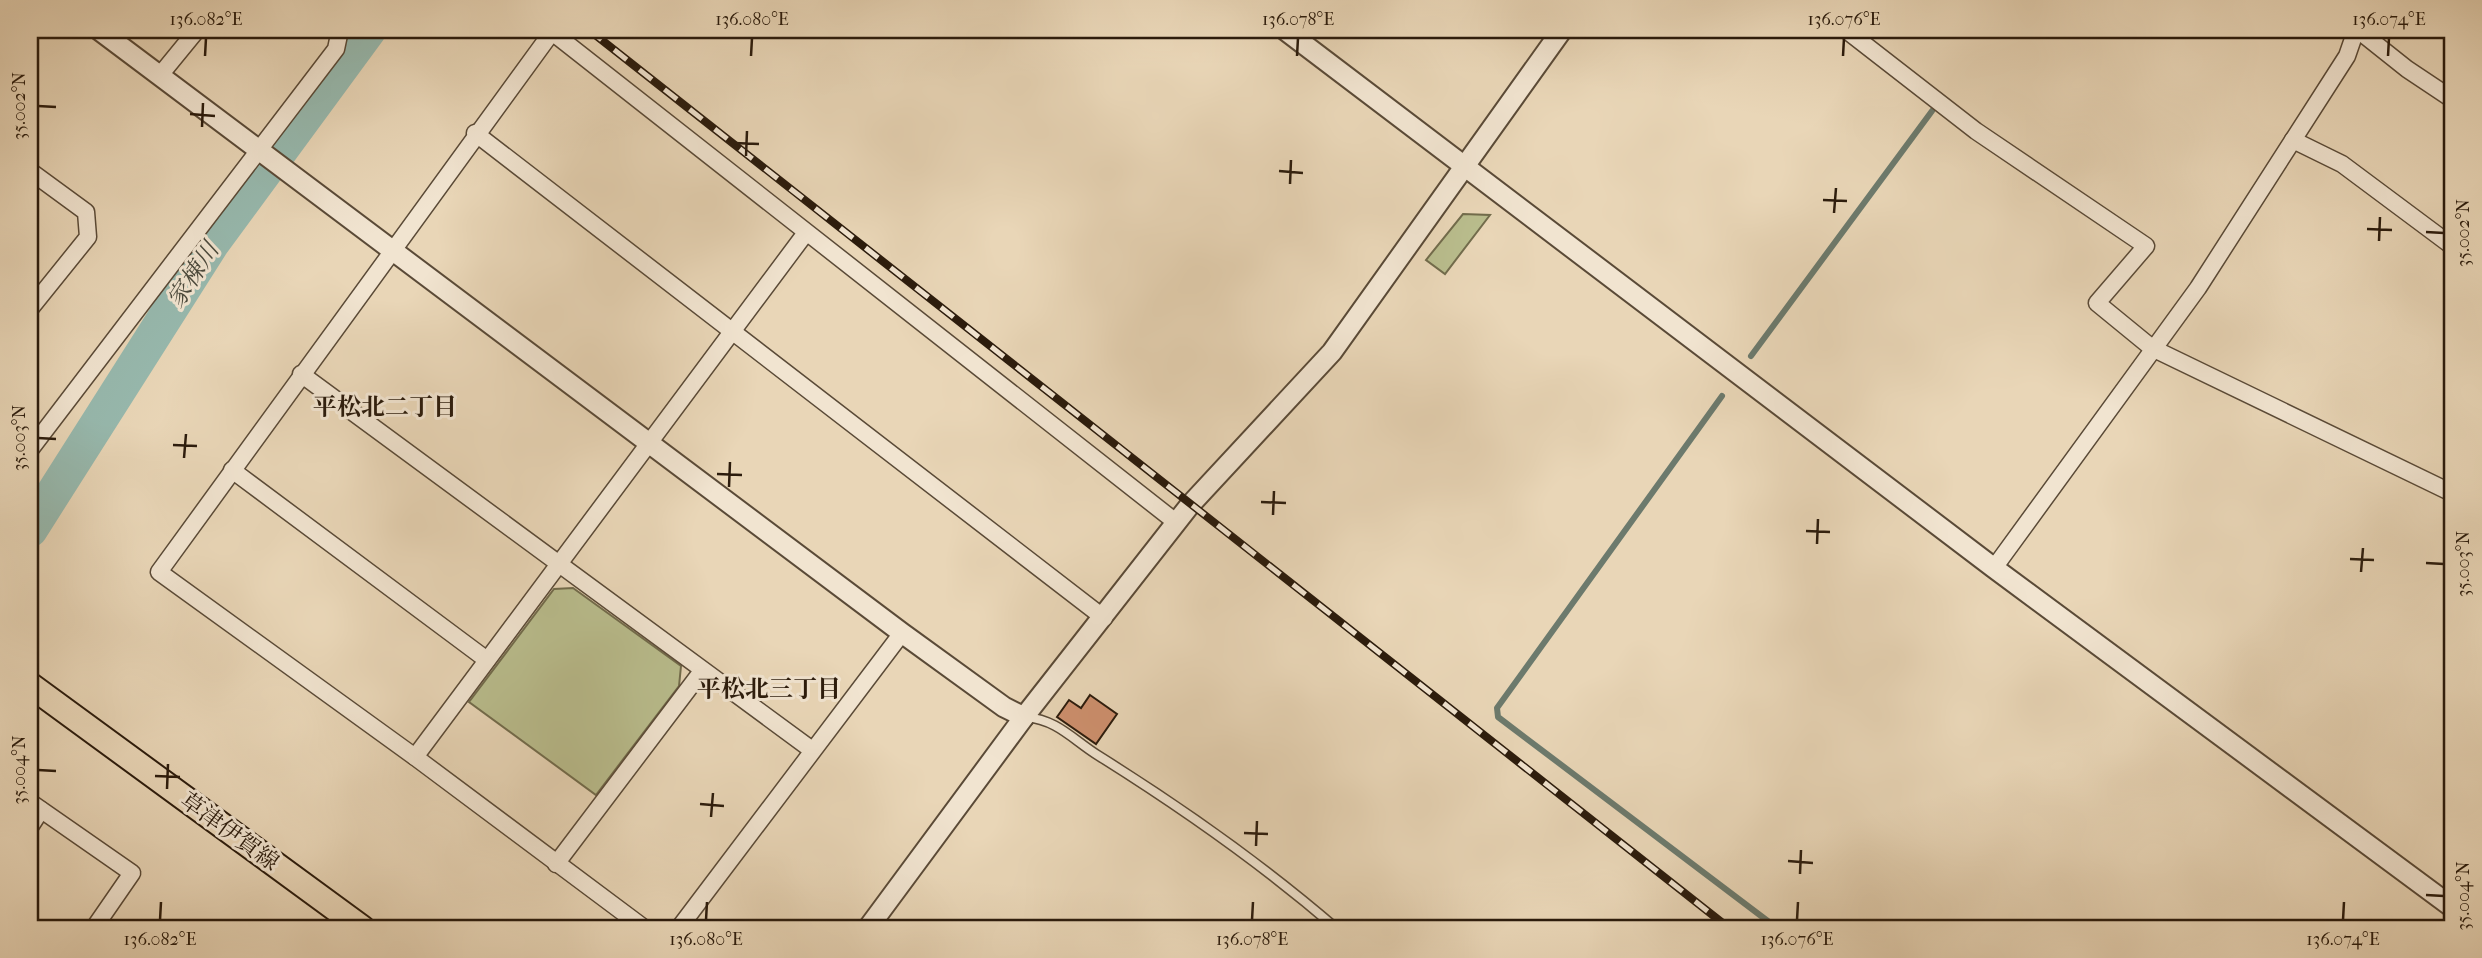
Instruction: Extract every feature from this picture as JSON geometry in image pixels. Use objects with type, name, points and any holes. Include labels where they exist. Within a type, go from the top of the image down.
[{"type":"main road","name":"草津伊賀線","points":[[30,685],[362,928]]},
{"type":"street","points":[[99,30],[902,633],[1004,707],[1024,717]]},
{"type":"street","points":[[161,74],[197,30]]},
{"type":"street","points":[[30,450],[262,152],[336,50],[340,30]]},
{"type":"street","points":[[1284,30],[1465,163],[1994,568],[2452,907]]},
{"type":"street","points":[[868,928],[1024,717],[1177,523],[1332,352],[1562,30]]},
{"type":"street","points":[[1846,30],[1976,131],[2146,246],[2097,303],[2152,348],[2229,383],[2452,494]]},
{"type":"street","points":[[1994,568],[2198,288],[2347,56],[2357,30],[2407,69],[2452,99]]},
{"type":"street","points":[[644,928],[415,757],[159,572],[475,133],[552,32],[1177,523]]},
{"type":"street","points":[[475,133],[1104,618]]},
{"type":"street","points":[[2293,140],[2342,164],[2452,246]]},
{"type":"street","points":[[30,171],[86,212],[88,237],[30,309]]},
{"type":"street","points":[[415,757],[806,234]]},
{"type":"street","points":[[301,374],[812,750]]},
{"type":"street","points":[[232,470],[486,660]]},
{"type":"street","points":[[679,928],[902,633]]},
{"type":"street","points":[[556,864],[702,671]]},
{"type":"street","points":[[30,827],[35,806],[132,873],[94,928]]},
{"type":"lane","points":[[1024,717],[1046,719],[1097,755],[1163,794],[1281,881],[1336,928]]},
{"type":"green space","points":[[1463,214],[1490,215],[1445,274],[1426,260]]},
{"type":"green space","points":[[573,588],[681,666],[679,686],[596,795],[469,702],[554,589]]},
{"type":"building","points":[[1090,695],[1117,714],[1096,744],[1057,717],[1069,700],[1081,708]]},
{"type":"waterway","name":"家棟川","points":[[30,530],[211,245],[369,30]]},
{"type":"waterway","points":[[1751,356],[1932,111]]},
{"type":"waterway","points":[[1722,396],[1497,708],[1498,717],[1777,928]]},
{"type":"railway","points":[[589,30],[1729,928]]},
{"type":"district","name":"平松北二丁目","points":[[385,407]]},
{"type":"district","name":"平松北三丁目","points":[[769,689]]}]
